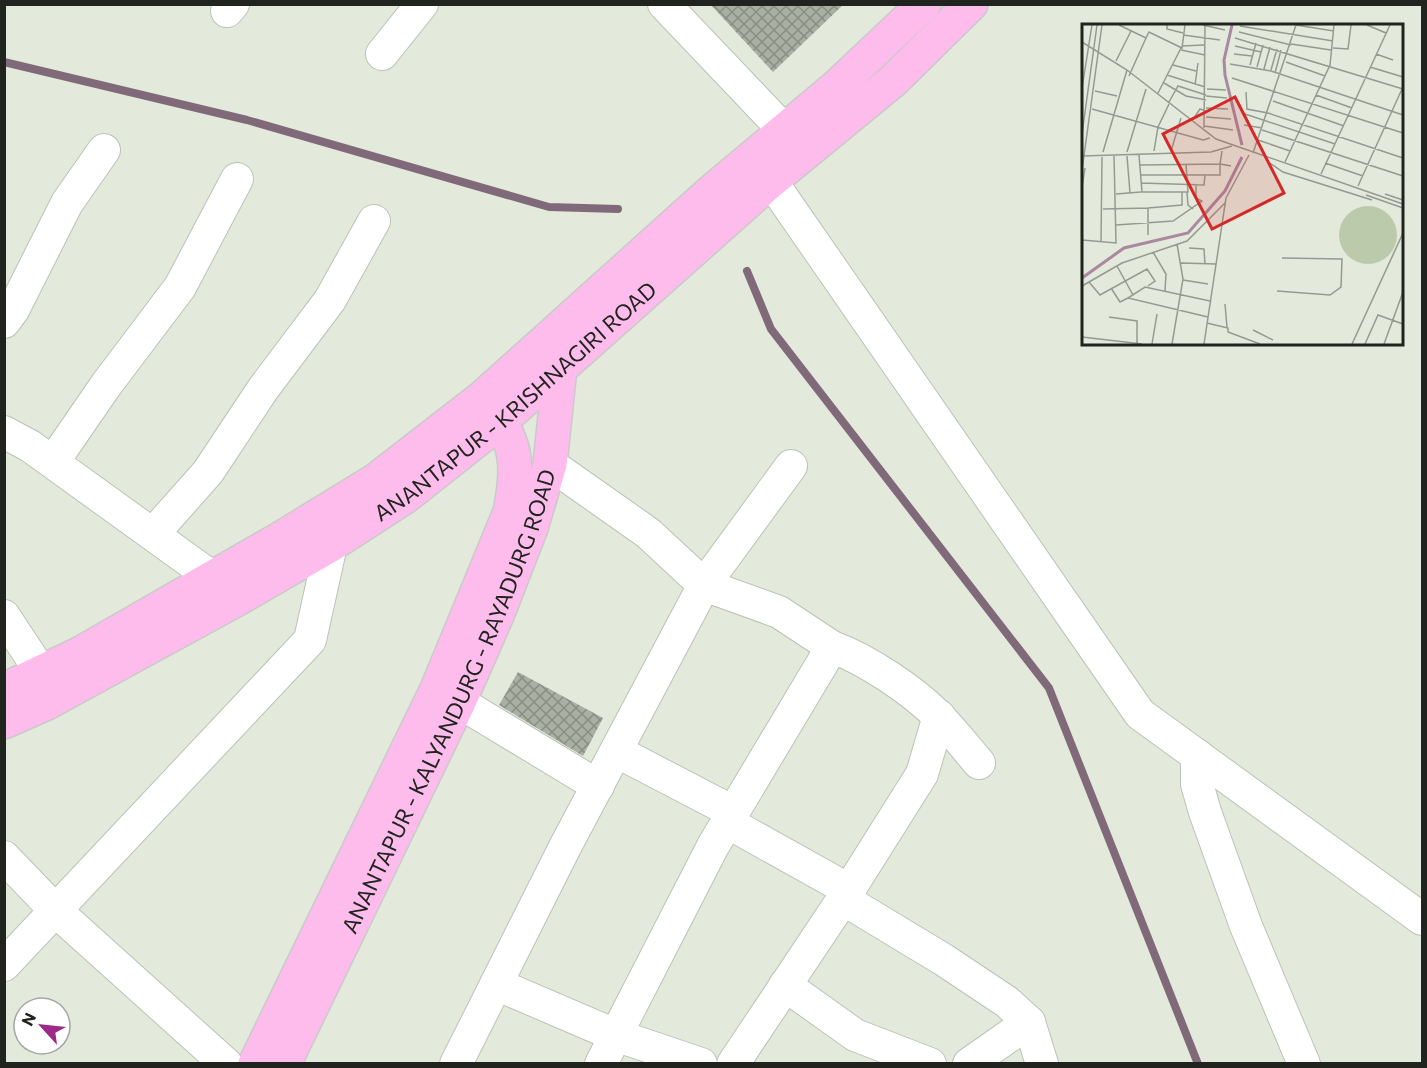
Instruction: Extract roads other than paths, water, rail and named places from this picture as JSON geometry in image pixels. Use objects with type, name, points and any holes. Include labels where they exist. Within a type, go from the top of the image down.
[{"type":"highway","name":"ANANTAPUR - KRISHNAGIRI ROAD","points":[[4,722],[47,703],[331,545],[405,497],[492,409],[564,324],[712,190],[836,87],[924,4]]},
{"type":"highway","name":"ANANTAPUR - KRISHNAGIRI ROAD","points":[[4,690],[81,653],[213,578],[560,370],[771,181],[894,80],[971,4]]},
{"type":"highway","name":"ANANTAPUR - KALYANDURG - RAYADURG ROAD","points":[[284,1064],[459,702],[498,614],[531,528],[550,464],[564,324]]},
{"type":"highway","name":"ANANTAPUR - KALYANDURG - RAYADURG ROAD","points":[[255,1064],[437,689],[510,512],[516,485],[516,465],[511,443],[492,409]]},
{"type":"street","points":[[382,54],[422,4]]},
{"type":"street","points":[[664,4],[784,130]]},
{"type":"street","points":[[4,322],[13,310],[67,203],[104,150]]},
{"type":"street","points":[[53,462],[106,385],[180,287],[237,179]]},
{"type":"street","points":[[771,181],[1140,714],[1422,919]]},
{"type":"street","points":[[153,534],[208,471],[263,389],[330,300],[374,221]]},
{"type":"street","points":[[4,432],[53,462],[213,578]]},
{"type":"street","points":[[550,464],[648,533],[704,585],[779,612],[832,647],[850,654],[896,683],[939,716],[979,763]]},
{"type":"street","points":[[456,1064],[616,751],[704,585],[791,466]]},
{"type":"street","points":[[4,965],[310,640],[331,545]]},
{"type":"street","points":[[4,616],[41,672]]},
{"type":"street","points":[[601,1064],[730,817],[832,647]]},
{"type":"street","points":[[459,702],[598,786]]},
{"type":"street","points":[[733,1064],[846,895],[922,774],[939,716]]},
{"type":"street","points":[[616,751],[730,817],[1007,1002],[1029,1022],[1042,1064]]},
{"type":"street","points":[[1197,755],[1197,784],[1205,812],[1245,926],[1304,1064]]},
{"type":"street","points":[[4,857],[56,911],[226,1064]]},
{"type":"street","points":[[496,984],[615,1035],[701,1064]]},
{"type":"street","points":[[785,985],[855,1035],[930,1064]]},
{"type":"street","points":[[969,1064],[1029,1022]]},
{"type":"waterway","points":[[4,62],[247,120],[549,207],[618,209]]},
{"type":"waterway","points":[[747,271],[771,329],[1049,688],[1198,1064]]}]
